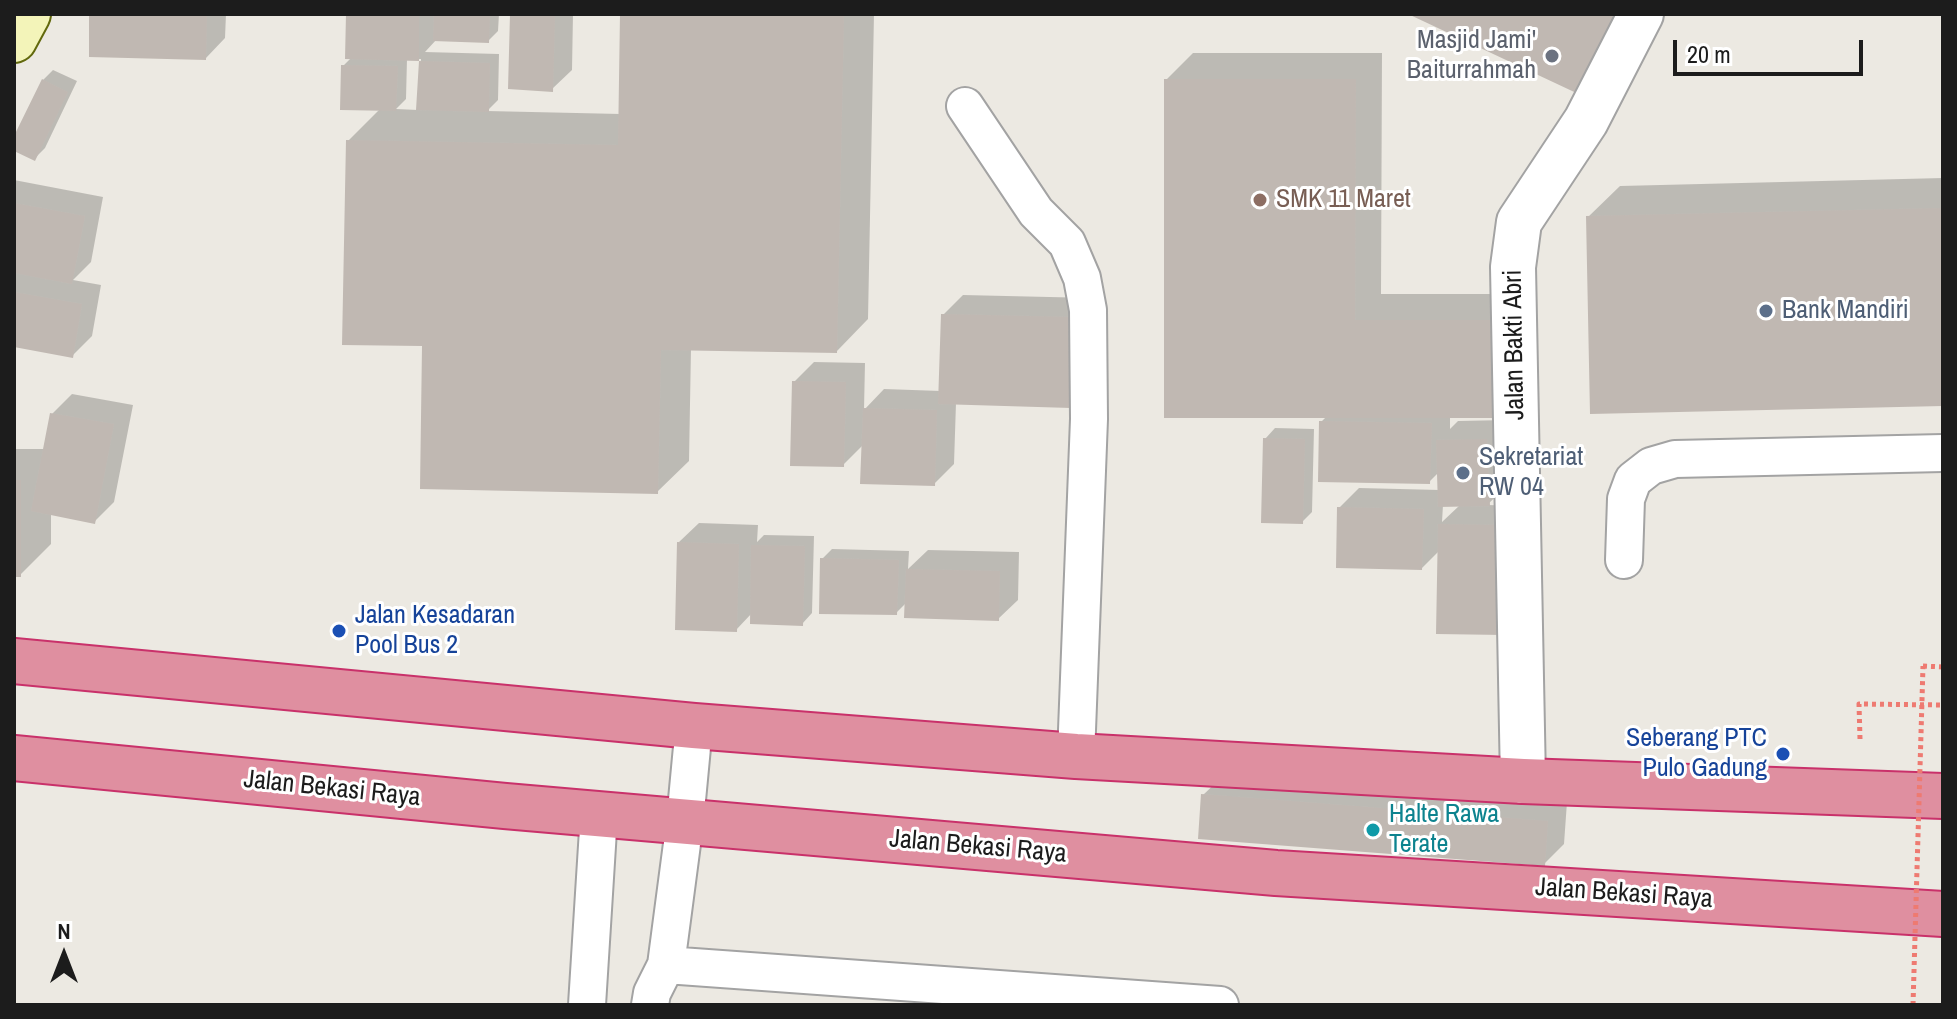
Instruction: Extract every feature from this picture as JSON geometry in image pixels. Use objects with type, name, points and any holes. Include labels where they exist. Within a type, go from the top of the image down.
[{"type":"highway","points":[[14,661],[694,726],[1076,756],[1523,781],[1943,796]]},
{"type":"highway","name":"Jalan Bekasi Raya","points":[[14,758],[599,814],[1276,873],[1943,914]]},
{"type":"street","points":[[14,40],[28,14]]},
{"type":"street","name":"Jalan Bakti Abri","points":[[1523,781],[1513,267],[1519,222],[1586,121],[1641,14]]},
{"type":"lane","points":[[965,106],[1036,212],[1067,243],[1082,278],[1088,310],[1089,419],[1076,756]]},
{"type":"lane","points":[[1624,560],[1626,499],[1633,480],[1651,466],[1675,459],[1943,453]]},
{"type":"lane","points":[[650,1005],[652,993],[666,965],[694,726]]},
{"type":"lane","points":[[587,1005],[599,814]]},
{"type":"lane","points":[[666,965],[674,995],[672,1005]]},
{"type":"lane","points":[[666,965],[1220,1005]]},
{"type":"path","points":[[1913,1005],[1923,666],[1943,667]]},
{"type":"path","points":[[1860,793],[1859,704],[1943,705]]},
{"type":"building","points":[[89,14],[207,14],[206,60],[89,57]]},
{"type":"building","points":[[346,14],[419,14],[419,61],[345,59]]},
{"type":"building","points":[[434,14],[490,14],[489,43],[433,41]]},
{"type":"building","points":[[510,14],[555,14],[553,92],[508,89]]},
{"type":"building","points":[[620,14],[844,14],[837,353],[661,350],[658,494],[420,489],[422,346],[342,345],[346,140],[618,145]]},
{"type":"building","name":"Masjid Jami' Baiturrahmah","points":[[1408,14],[1625,14],[1587,98]]},
{"type":"building","points":[[419,61],[490,63],[489,112],[416,110]]},
{"type":"building","points":[[341,65],[398,66],[396,111],[340,110]]},
{"type":"building","points":[[42,79],[68,92],[35,161],[14,151],[14,136]]},
{"type":"building","name":"SMK 11 Maret","points":[[1164,79],[1356,79],[1355,320],[1499,320],[1499,418],[1164,418]]},
{"type":"building","points":[[14,203],[85,216],[72,284],[14,273]]},
{"type":"building","name":"Bank Mandiri","points":[[1943,208],[1943,406],[1590,414],[1586,216]]},
{"type":"building","points":[[14,292],[82,304],[73,358],[14,347]]},
{"type":"building","points":[[941,314],[1074,317],[1071,408],[938,404]]},
{"type":"building","points":[[792,381],[846,382],[844,467],[790,466]]},
{"type":"building","points":[[863,408],[937,410],[935,486],[860,484]]},
{"type":"building","points":[[50,413],[114,424],[95,524],[31,511]]},
{"type":"building","points":[[1319,421],[1432,423],[1430,484],[1318,482]]},
{"type":"building","points":[[1263,438],[1305,439],[1303,524],[1261,523]]},
{"type":"building","name":"Sekretariat RW 04","points":[[1487,439],[1490,506],[1438,507],[1436,440]]},
{"type":"building","points":[[14,480],[21,480],[21,577],[14,577]]},
{"type":"building","points":[[1337,507],[1424,509],[1422,570],[1336,568]]},
{"type":"building","points":[[1438,524],[1506,525],[1504,635],[1436,634]]},
{"type":"building","points":[[677,542],[739,544],[737,632],[675,630]]},
{"type":"building","points":[[751,545],[805,546],[803,626],[750,624]]},
{"type":"building","points":[[820,558],[899,560],[897,615],[819,614]]},
{"type":"building","points":[[906,569],[1000,571],[999,621],[904,618]]},
{"type":"building","name":"Halte Rawa Terate","points":[[1201,794],[1548,821],[1545,866],[1198,839]]},
{"type":"place","name":"Masjid Jami' Baiturrahmah","points":[[1552,56]]},
{"type":"place","name":"SMK 11 Maret","points":[[1260,200]]},
{"type":"place","name":"Bank Mandiri","points":[[1766,311]]},
{"type":"place","name":"Sekretariat RW 04","points":[[1463,473]]},
{"type":"place","name":"Jalan Kesadaran Pool Bus 2","points":[[339,631]]},
{"type":"place","name":"Seberang PTC Pulo Gadung","points":[[1783,754]]},
{"type":"place","name":"Halte Rawa Terate","points":[[1373,830]]}]
